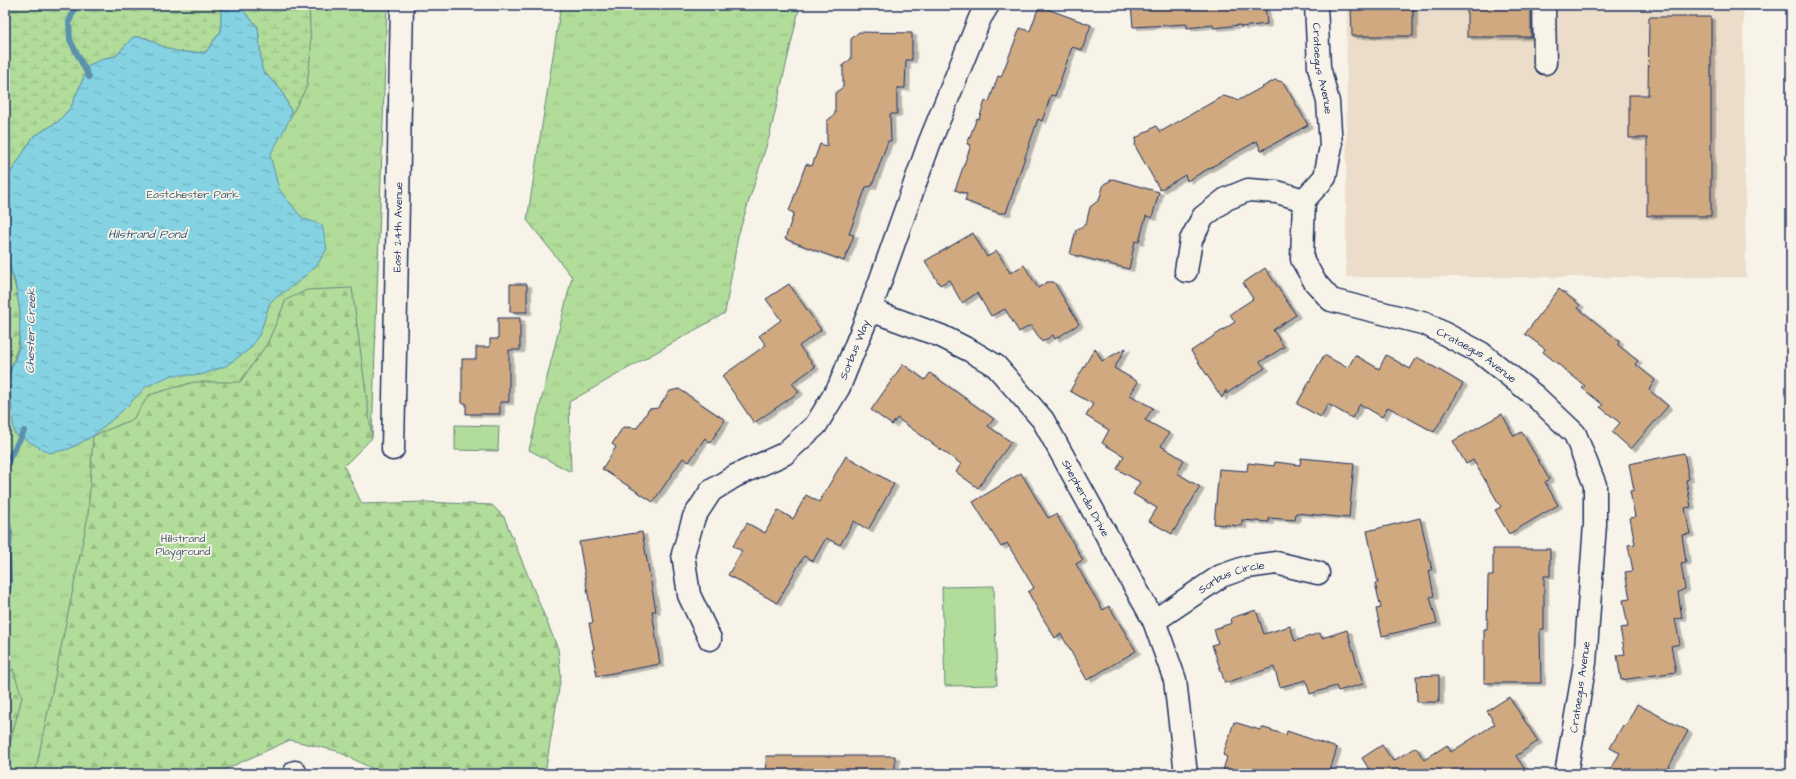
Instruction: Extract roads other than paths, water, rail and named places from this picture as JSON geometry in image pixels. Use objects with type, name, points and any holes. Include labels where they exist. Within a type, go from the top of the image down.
[{"type":"street","name":"East 24th Avenue","points":[[393,449],[402,5]]},
{"type":"street","name":"Sorbus Way","points":[[710,639],[689,595],[683,554],[694,517],[711,492],[735,476],[784,454],[816,425],[839,387],[870,310],[929,144],[980,18],[988,5]]},
{"type":"street","name":"Crataegus Avenue","points":[[1316,5],[1319,67],[1328,102],[1331,146],[1325,177],[1304,200],[1302,259],[1315,282],[1331,300],[1426,324],[1481,353],[1535,396],[1574,434],[1595,485],[1595,524],[1585,663],[1566,774]]},
{"type":"street","points":[[1544,5],[1545,63]]},
{"type":"street","points":[[1186,271],[1191,240],[1203,217],[1226,199],[1248,190],[1277,192],[1304,200]]},
{"type":"street","name":"Shepherdia Drive","points":[[870,310],[941,336],[996,366],[1043,420],[1154,621],[1175,680],[1186,774]]},
{"type":"street","name":"Sorbus Circle","points":[[1154,621],[1221,576],[1247,567],[1276,563],[1318,573]]},
{"type":"water","name":"Hilstrand Pond","points":[[221,5],[238,5],[258,27],[262,70],[282,91],[292,114],[270,155],[279,189],[302,218],[322,225],[327,249],[317,265],[298,282],[270,302],[261,331],[251,348],[226,366],[201,375],[172,375],[147,386],[121,412],[93,436],[69,449],[49,453],[14,433],[9,375],[19,348],[20,312],[15,282],[5,252],[7,223],[5,214],[5,182],[33,137],[59,121],[71,107],[89,65],[105,58],[116,56],[133,37],[146,38],[167,48],[178,51],[206,52],[221,31]]},
{"type":"waterway","name":"Chester Creek","points":[[76,5],[69,22],[70,40],[89,77]]},
{"type":"waterway","name":"Chester Creek","points":[[5,466],[24,431]]},
{"type":"waterway","name":"Chester Creek","points":[[5,515],[10,533],[8,557],[9,584],[5,611]]},
{"type":"park label","name":"Eastchester Park","points":[[193,194]]},
{"type":"park label","name":"Hillstrand Playground","points":[[183,544]]}]
